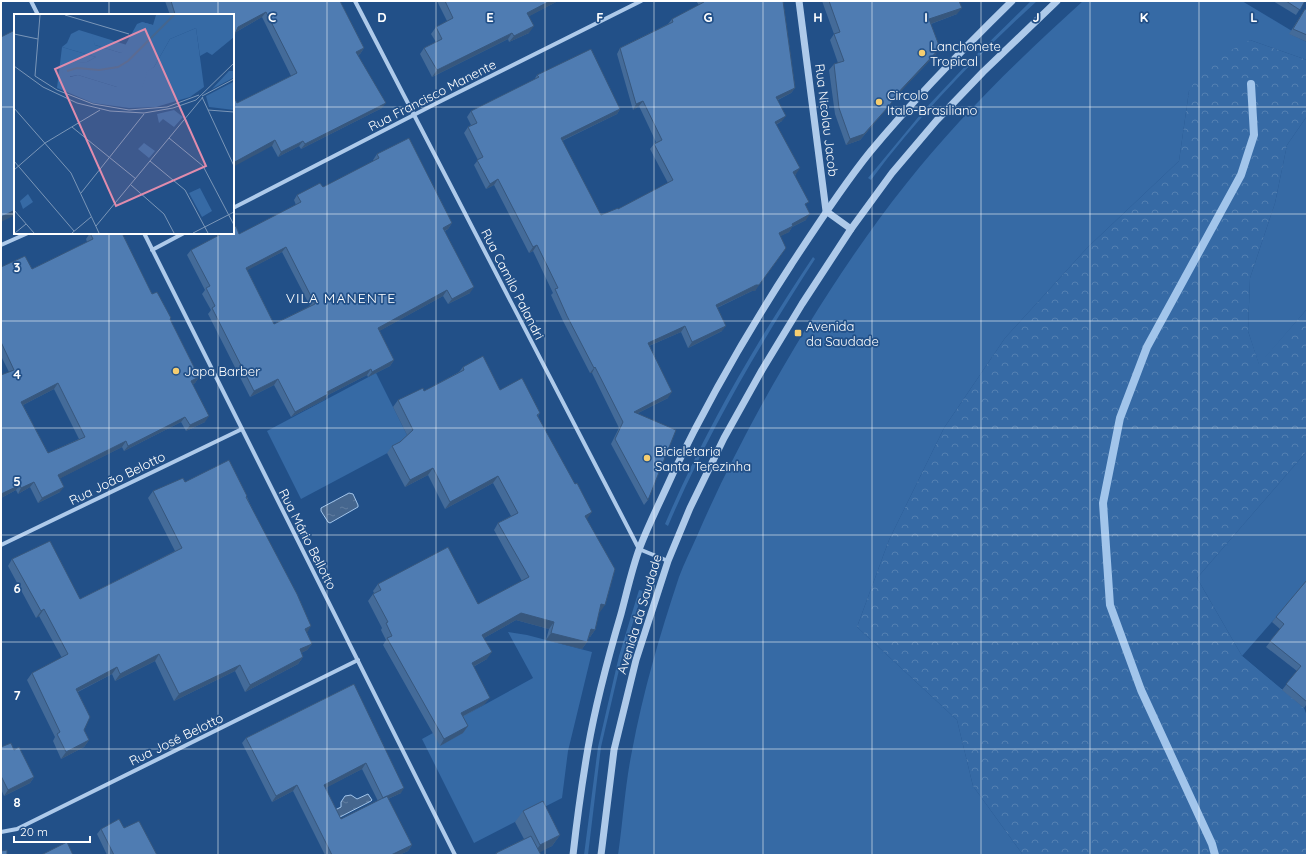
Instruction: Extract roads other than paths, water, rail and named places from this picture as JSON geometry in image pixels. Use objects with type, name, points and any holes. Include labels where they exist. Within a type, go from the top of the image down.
[{"type":"street","points":[[31,1],[38,14]]},
{"type":"street","name":"Rua Camilo Palandri","points":[[356,1],[639,549]]},
{"type":"street","name":"Rua Francisco Manente","points":[[234,207],[641,1]]},
{"type":"street","name":"Rua Nicolau Jacob","points":[[799,1],[826,211]]},
{"type":"street","name":"Avenida da Saudade","points":[[573,855],[580,795],[599,698],[639,549],[697,423],[776,288],[826,211],[869,154],[915,100],[961,51],[1012,1]]},
{"type":"street","name":"Avenida da Saudade","points":[[601,855],[616,742],[636,660],[668,561],[690,508],[724,438],[780,339],[851,229],[892,173],[937,120],[983,72],[1057,1]]},
{"type":"street","points":[[826,211],[851,229]]},
{"type":"street","points":[[1,245],[26,234]]},
{"type":"street","name":"Rua Mário Bellotto","points":[[144,234],[455,855]]},
{"type":"street","points":[[152,250],[182,234]]},
{"type":"street","name":"Rua João Belotto","points":[[1,545],[242,429]]},
{"type":"street","points":[[639,549],[668,561]]},
{"type":"street","name":"Rua José Belotto","points":[[1,832],[17,829],[358,660]]},
{"type":"water","points":[[349,493],[353,494],[358,507],[330,523],[328,522],[321,511],[321,508]]},
{"type":"water","points":[[368,794],[372,800],[371,801],[338,818],[335,810],[341,807],[341,802],[345,796],[351,795],[357,799]]},
{"type":"waterway","points":[[1215,855],[1212,844],[1141,690],[1110,605],[1103,503],[1120,418],[1147,347],[1241,175],[1254,135],[1251,84]]},
{"type":"place","name":"Lanchonete Tropical","points":[[922,53]]},
{"type":"place","name":"Circolo Italo-Brasiliano","points":[[879,102]]},
{"type":"place","name":"Avenida da Saudade","points":[[798,333]]},
{"type":"place","name":"Japa Barber","points":[[176,371]]},
{"type":"place","name":"Bicicletaria Santa Terezinha","points":[[647,458]]},
{"type":"district","name":"VILA MANENTE","points":[[341,298]]}]
